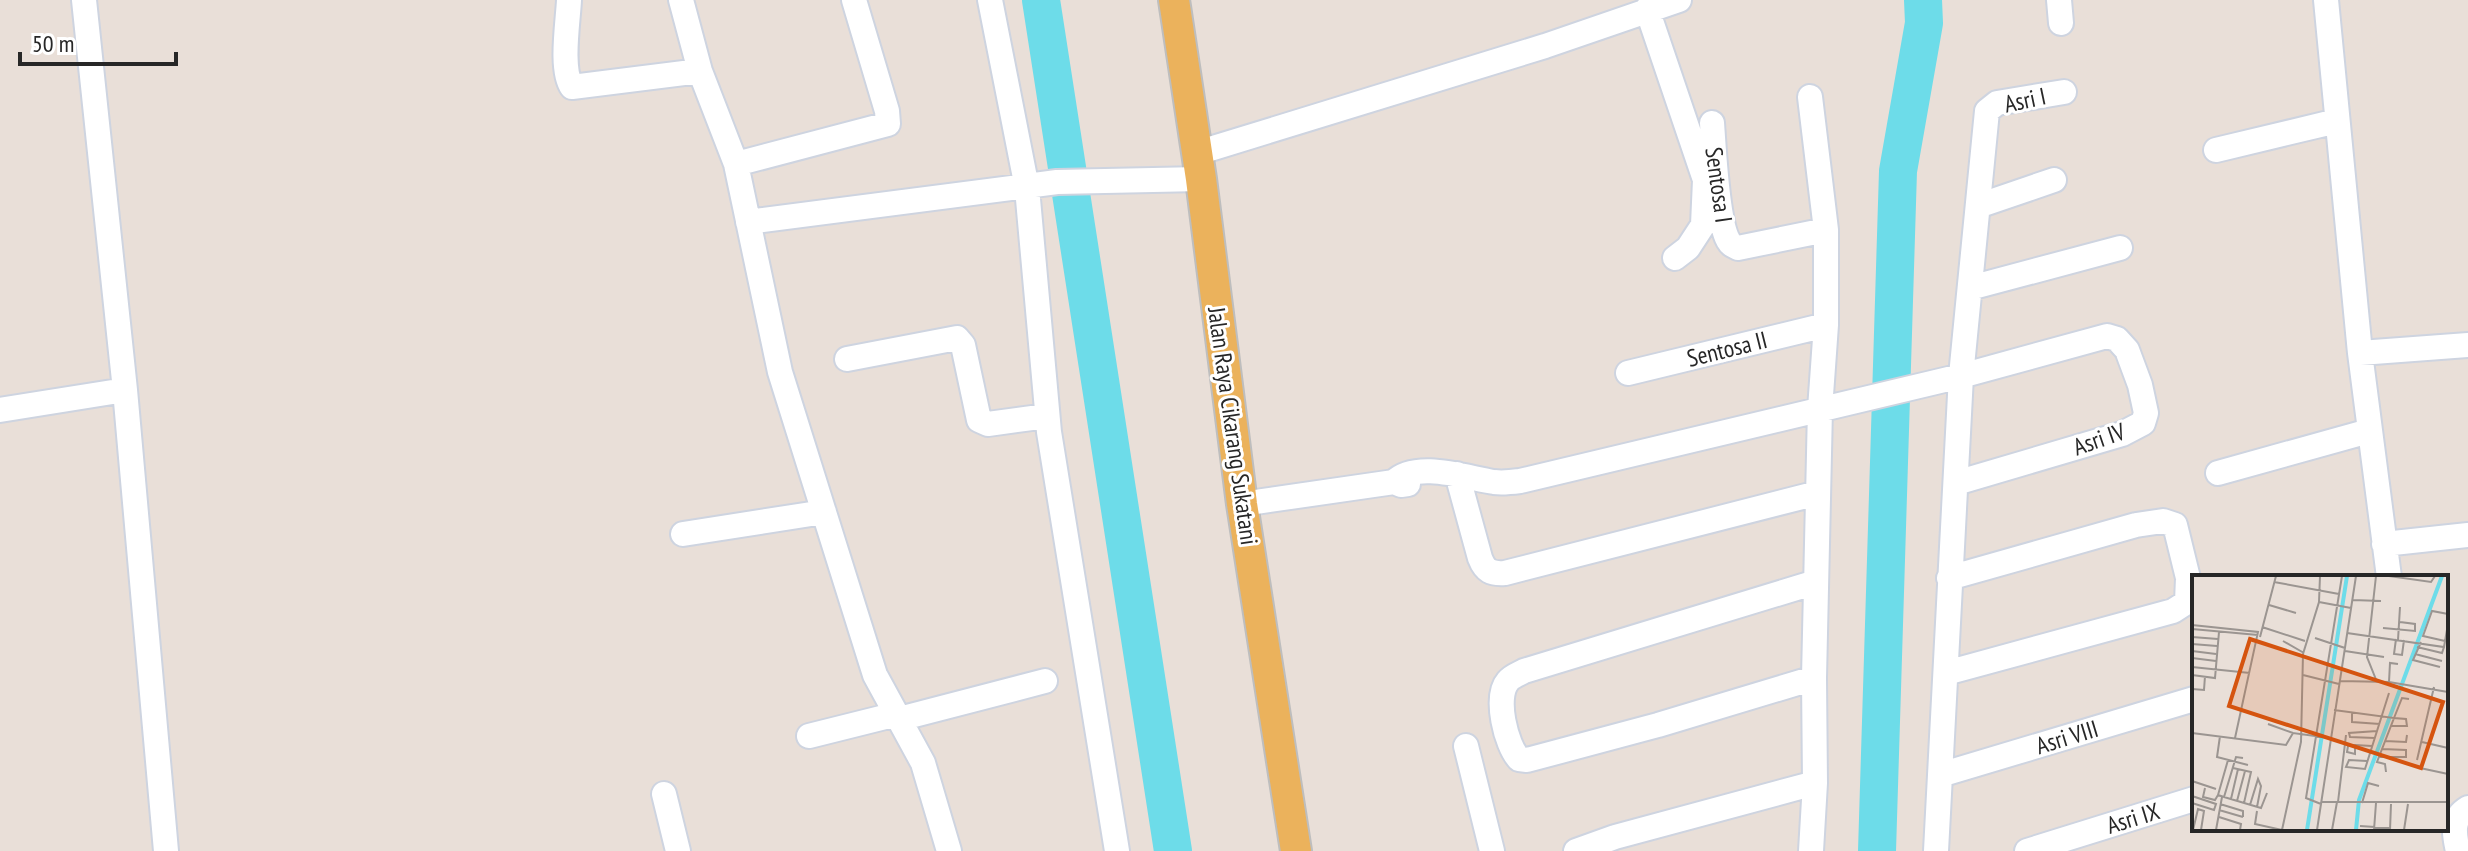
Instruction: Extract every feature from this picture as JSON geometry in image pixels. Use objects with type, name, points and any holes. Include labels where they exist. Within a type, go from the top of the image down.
[{"type":"main road","name":"Jalan Raya Cikarang Sukatani","points":[[1174,0],[1199,166],[1289,850]]},
{"type":"street","points":[[84,0],[125,390],[166,851]]},
{"type":"street","points":[[569,0],[566,64],[572,87],[700,71]]},
{"type":"street","points":[[681,0],[700,71],[736,164],[780,372],[875,675],[923,763],[949,851]]},
{"type":"street","points":[[736,164],[888,124],[887,111],[854,0]]},
{"type":"street","points":[[990,0],[1027,188],[1047,416],[1117,851]]},
{"type":"street","points":[[748,222],[1057,182],[1107,181],[1199,166],[1635,8],[1679,0]]},
{"type":"street","points":[[2326,0],[2360,353],[2389,575]]},
{"type":"street","points":[[1635,8],[1705,180],[1703,225],[1688,248],[1675,258]]},
{"type":"street","name":"Asri I","points":[[1978,206],[1987,111],[1997,103],[2064,92]]},
{"type":"street","points":[[1810,97],[1826,230],[1811,851]]},
{"type":"street","points":[[2216,150],[2337,121]]},
{"type":"street","name":"Sentosa I","points":[[1712,123],[1721,215],[1732,245],[1738,248],[1826,230]]},
{"type":"street","points":[[1936,851],[1961,376],[1978,206],[2054,180]]},
{"type":"street","points":[[1970,288],[2120,248]]},
{"type":"street","name":"Sentosa II","points":[[1628,373],[1826,325]]},
{"type":"street","name":"Asri IV","points":[[1956,483],[2122,434],[2143,423],[2146,413],[2127,350],[2117,339],[2107,336],[1961,376]]},
{"type":"street","points":[[847,359],[957,338],[963,345],[979,420],[988,424],[1047,416]]},
{"type":"street","points":[[2360,353],[2468,345]]},
{"type":"street","points":[[1242,504],[1394,482],[1400,476],[1429,471],[1497,482],[1520,481],[1961,376]]},
{"type":"street","points":[[0,410],[125,390]]},
{"type":"street","points":[[2218,473],[2369,431]]},
{"type":"street","points":[[1448,474],[1484,569],[1493,574],[1818,493]]},
{"type":"street","points":[[683,534],[824,512]]},
{"type":"street","points":[[1946,673],[2173,611],[2187,602],[2188,578],[2175,525],[2163,521],[2136,525],[1949,578]]},
{"type":"street","points":[[2384,544],[2468,535]]},
{"type":"street","points":[[1814,678],[1527,760],[1519,759],[1513,752],[1501,709],[1502,692],[1509,679],[1524,671],[1816,582]]},
{"type":"street","points":[[809,736],[1045,681]]},
{"type":"street","name":"Asri VIII","points":[[1940,775],[2192,700]]},
{"type":"street","points":[[1466,746],[1492,851]]},
{"type":"street","points":[[1576,851],[1618,844],[1815,783]]},
{"type":"street","points":[[664,794],[678,851]]},
{"type":"street","name":"Asri IX","points":[[2027,851],[2192,800]]},
{"type":"street","points":[[2458,851],[2453,830],[2460,812],[2468,808]]},
{"type":"waterway","points":[[1041,0],[1173,851]]},
{"type":"waterway","points":[[1877,851],[1898,171],[1924,23],[1923,0]]}]
